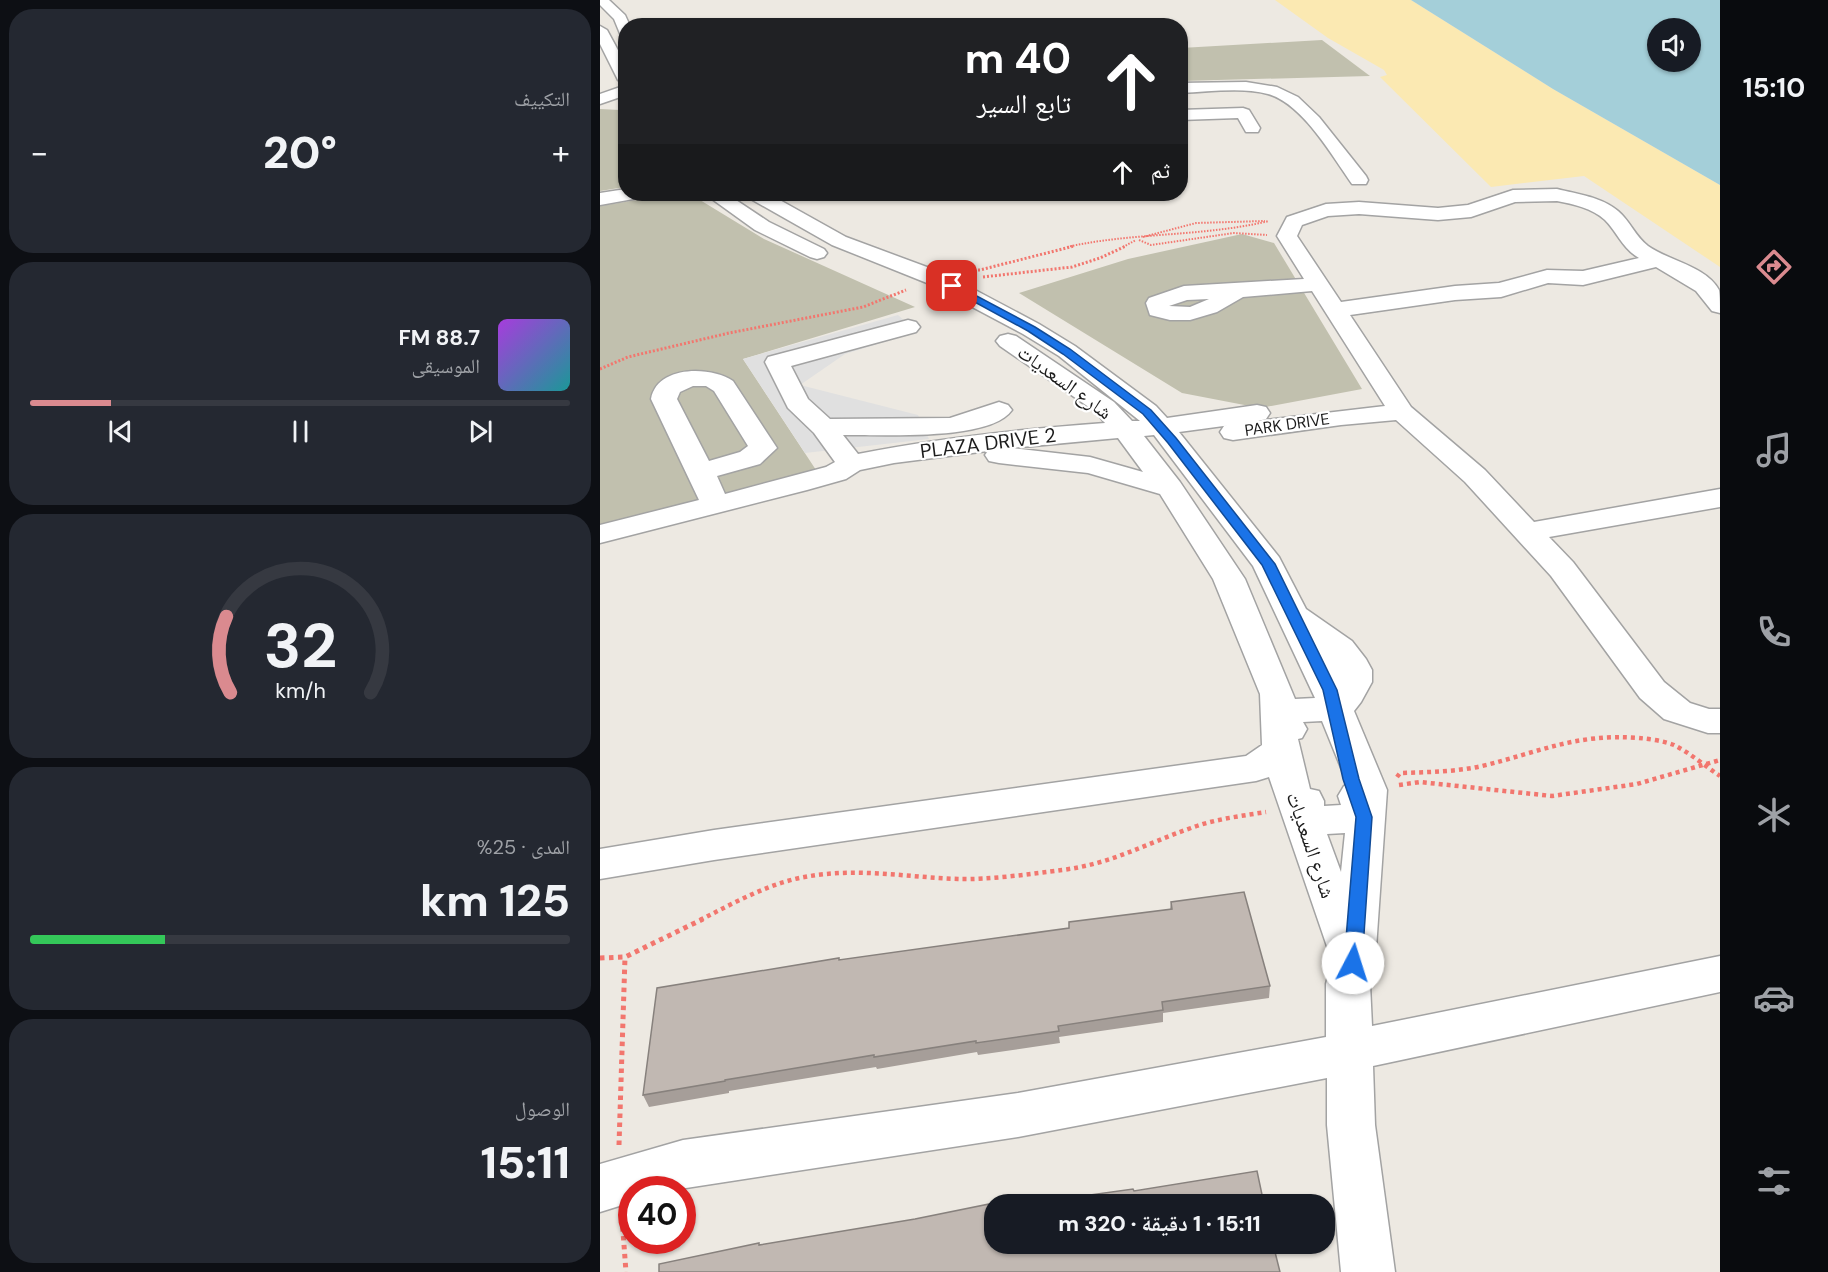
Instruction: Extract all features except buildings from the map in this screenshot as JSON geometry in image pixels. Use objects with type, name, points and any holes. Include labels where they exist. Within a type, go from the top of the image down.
[{"type":"street","points":[[602,0],[615,6]]},
{"type":"street","points":[[600,8],[608,21],[618,26]]},
{"type":"street","points":[[600,30],[618,52]]},
{"type":"street","points":[[1188,88],[1244,88],[1286,96],[1302,107],[1359,180]]},
{"type":"street","points":[[600,100],[618,93]]},
{"type":"street","points":[[600,100],[618,103]]},
{"type":"street","points":[[1188,115],[1244,113],[1252,128]]},
{"type":"street","points":[[600,197],[618,193]]},
{"type":"street","points":[[600,197],[618,195]]},
{"type":"street","points":[[1720,306],[1704,286],[1632,243],[1611,215],[1587,202],[1557,195],[1513,195],[1493,205],[1472,211],[1438,214],[1359,208],[1326,210],[1294,221],[1287,236],[1396,404],[1475,476],[1562,569],[1652,690],[1677,711],[1708,721],[1720,721]]},
{"type":"street","name":"شارع السعديات","points":[[725,201],[762,226],[855,269],[922,283],[1105,407],[1131,437],[1170,488],[1229,579],[1277,694],[1281,750],[1299,815],[1353,963]]},
{"type":"street","name":"شارع السعديات","points":[[768,201],[839,241],[922,283],[1031,329],[1067,351],[1147,412],[1268,564],[1295,615],[1343,650],[1351,660],[1356,680],[1352,691],[1334,708]]},
{"type":"street","points":[[1334,310],[1455,293],[1501,290],[1547,276],[1583,278],[1658,260]]},
{"type":"street","points":[[1238,291],[1317,284]]},
{"type":"street","points":[[908,327],[777,362],[797,403],[823,427],[843,469],[859,476],[1004,454],[1090,465],[1170,488]]},
{"type":"street","points":[[1054,435],[1070,405],[1070,382]]},
{"type":"street","points":[[1129,398],[1257,413],[1323,406],[1396,404]]},
{"type":"street","name":"PARK DRIVE","points":[[1166,434],[1341,417],[1396,404]]},
{"type":"street","points":[[823,427],[950,426],[970,422],[999,410]]},
{"type":"street","name":"PARK DRIVE","points":[[1166,434],[1257,413]]},
{"type":"street","points":[[1131,437],[1166,434]]},
{"type":"street","name":"PLAZA DRIVE 2","points":[[600,534],[726,503],[894,455],[1054,435],[1131,437]]},
{"type":"street","name":"PLAZA DRIVE 2","points":[[1004,454],[1131,437]]},
{"type":"street","points":[[710,469],[726,503]]},
{"type":"street","points":[[1528,532],[1720,498]]},
{"type":"street","points":[[1334,708],[1351,779],[1374,798],[1299,815],[1306,780],[1296,745],[1280,711],[1334,708]]},
{"type":"street","points":[[600,864],[714,845],[1256,768],[1281,750]]},
{"type":"street","name":"شارع السعديات","points":[[1353,963],[1374,798]]},
{"type":"street","points":[[1353,963],[1348,984],[1351,1125],[1368,1272]]},
{"type":"street","points":[[609,1185],[683,1163],[1018,1115],[1299,1064],[1416,1035],[1720,974]]},
{"type":"path","points":[[600,369],[639,354],[729,333],[863,307],[957,270],[980,270],[1062,248],[1099,242],[1138,239],[1211,232],[1270,221],[1196,223],[1174,227],[1138,239],[1105,258],[1082,265],[1037,272],[1001,272],[976,279]]},
{"type":"path","points":[[1138,239],[1150,245],[1234,232],[1287,236]]},
{"type":"path","points":[[1374,798],[1400,773],[1447,772],[1482,766],[1526,751],[1588,738],[1648,739],[1674,745],[1720,776]]},
{"type":"path","points":[[1374,798],[1420,782],[1552,796],[1637,784],[1720,760]]},
{"type":"path","points":[[600,958],[626,957],[738,901],[794,879],[833,873],[881,872],[960,879],[1063,870],[1110,861],[1192,827],[1224,818],[1299,815]]},
{"type":"path","points":[[626,957],[609,1185],[626,1251],[626,1272]]},
{"type":"shaded area","points":[[1322,40],[1370,76],[1188,81],[1188,48]]},
{"type":"shaded area","points":[[600,109],[618,110],[618,188],[600,191]]},
{"type":"shaded area","points":[[631,201],[702,201],[764,239],[915,307],[743,359],[816,470],[600,530],[600,206]]},
{"type":"shaded area","points":[[1242,234],[1274,243],[1362,389],[1260,408],[1182,393],[1019,293],[1128,259]]},
{"type":"shaded area","points":[[898,315],[917,332],[845,354],[800,385],[918,415],[929,439],[805,453],[743,359]]},
{"type":"sand","points":[[1275,0],[1411,0],[1553,89],[1720,185],[1720,267],[1584,176],[1491,187],[1380,77],[1387,75],[1384,70],[1328,38]]},
{"type":"water","points":[[1411,0],[1720,0],[1720,185],[1553,89]]},
{"type":"route","points":[[952,286],[988,304],[1067,351],[1147,412],[1172,440],[1268,564],[1330,690],[1351,779],[1364,817],[1353,963]]}]
